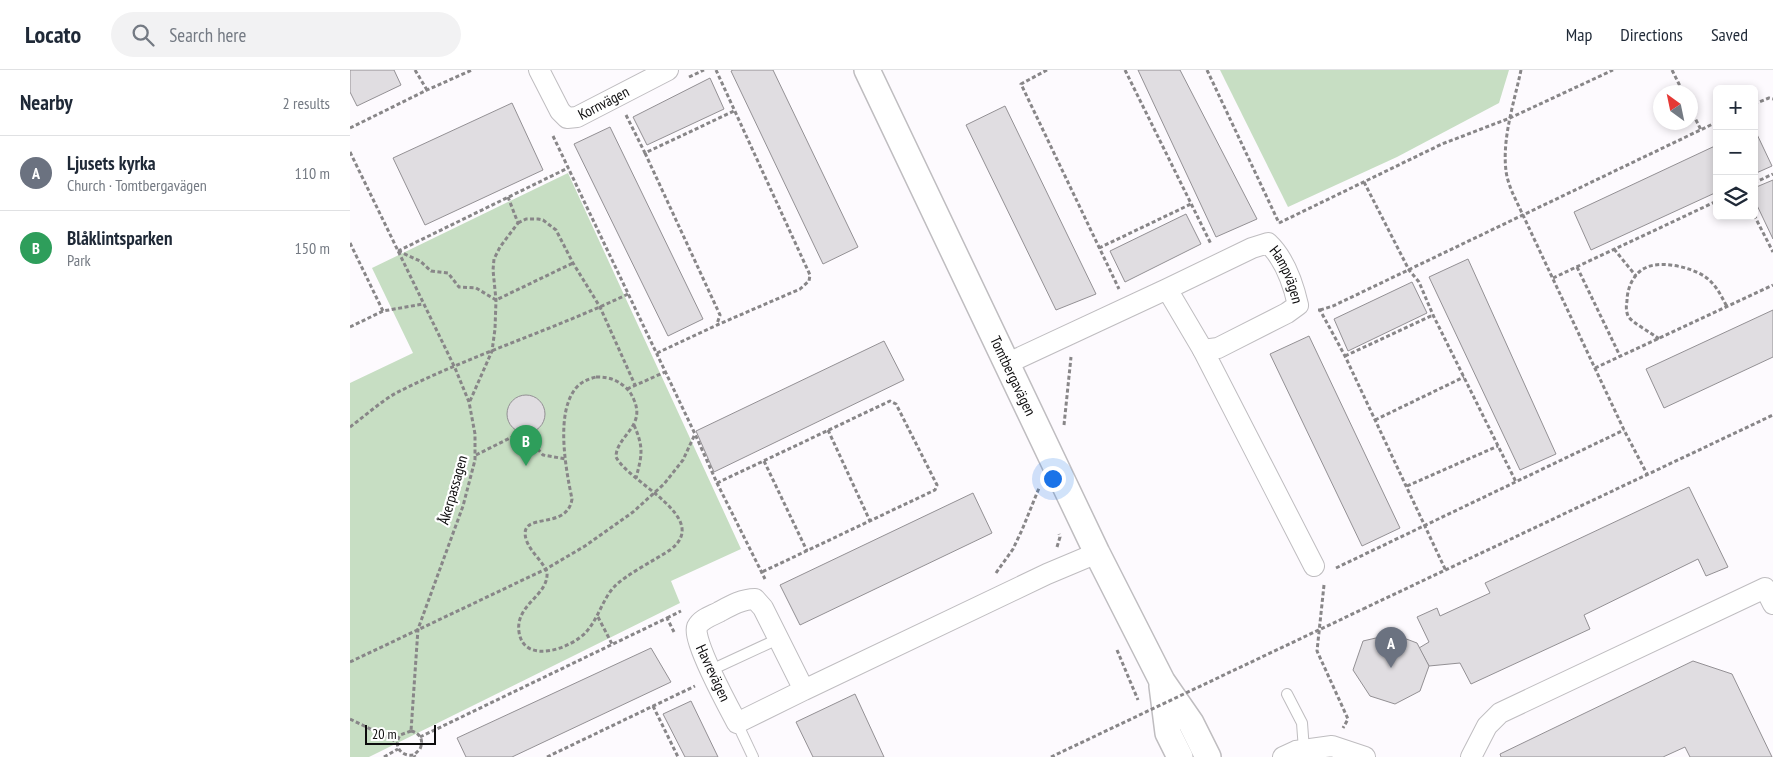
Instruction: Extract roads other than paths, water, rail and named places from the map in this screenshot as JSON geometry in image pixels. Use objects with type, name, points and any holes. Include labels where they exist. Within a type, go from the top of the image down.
[{"type":"street","name":"Kornvägen","points":[[539,70],[560,111],[568,118],[577,117],[663,71]]},
{"type":"street","name":"Tomtbergavägen","points":[[867,70],[1097,553],[1162,681],[1191,723],[1208,757]]},
{"type":"street","name":"Hampvägen","points":[[1006,364],[1252,248],[1268,243],[1283,262],[1298,305],[1287,313],[1218,348],[1203,350]]},
{"type":"street","points":[[1167,289],[1203,350],[1318,571]]},
{"type":"street","points":[[737,723],[1047,574],[1097,553]]},
{"type":"street","points":[[1471,757],[1487,726],[1500,713],[1765,588],[1773,604]]},
{"type":"street","name":"Havrevägen","points":[[737,723],[696,637],[696,628],[701,621],[729,606],[746,599],[755,599],[763,608],[778,639]]},
{"type":"street","points":[[778,639],[804,690]]},
{"type":"street","name":"Tomtbergavägen","points":[[1162,681],[1168,733],[1180,757]]},
{"type":"street","points":[[1283,757],[1296,750],[1332,746],[1356,756]]},
{"type":"lane","points":[[712,674],[778,639]]},
{"type":"lane","points":[[1287,694],[1302,723],[1304,750]]},
{"type":"lane","points":[[737,723],[753,757]]},
{"type":"place","name":"Blåklintsparken","points":[[526,466]]},
{"type":"place","name":"Ljusets kyrka","points":[[1391,668]]}]
